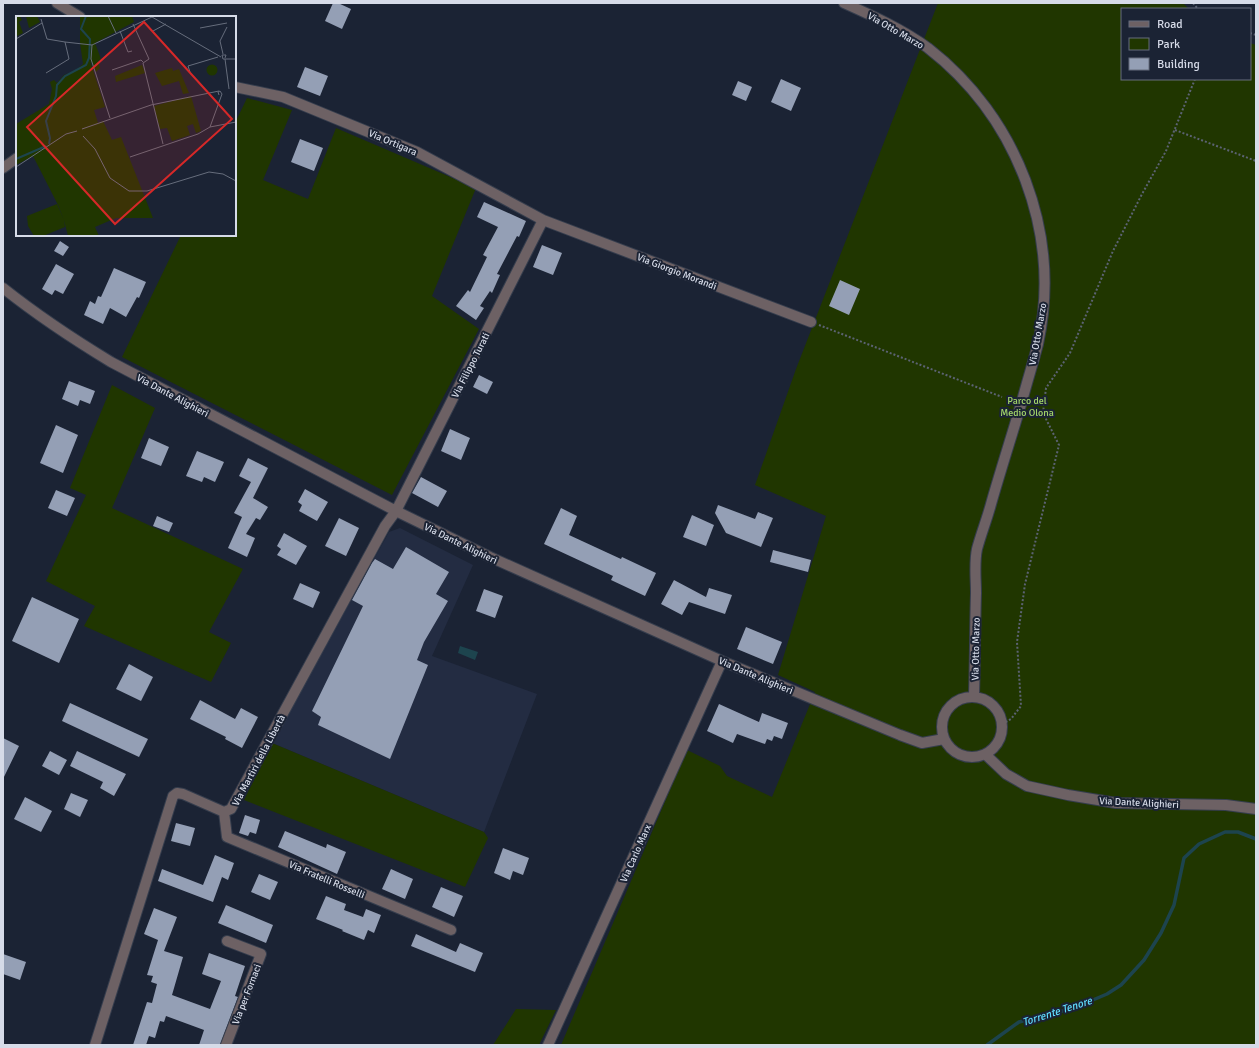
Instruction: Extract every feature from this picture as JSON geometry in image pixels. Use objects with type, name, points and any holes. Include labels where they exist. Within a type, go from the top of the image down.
[{"type":"street","points":[[57,3],[78,16]]},
{"type":"street","name":"Via Otto Marzo","points":[[844,3],[872,15],[903,32],[943,60],[972,90],[986,106],[1005,135],[1018,160],[1033,199],[1038,219],[1042,247],[1044,302],[1038,344],[977,551],[974,696]]},
{"type":"street","name":"Via Ortigara","points":[[236,87],[283,97],[417,152],[543,220]]},
{"type":"street","points":[[3,168],[16,159]]},
{"type":"street","name":"Via Giorgio Morandi","points":[[543,220],[811,322]]},
{"type":"street","name":"Via Filippo Turati","points":[[396,511],[543,220]]},
{"type":"street","name":"Via Dante Alighieri","points":[[3,288],[57,328],[110,362],[396,511],[490,558],[722,661],[922,743],[944,739]]},
{"type":"street","name":"Via Martiri della Libertà","points":[[95,1045],[173,796],[177,793],[183,794],[224,812],[231,809],[384,526],[396,511]]},
{"type":"street","name":"Via Carlo Marx","points":[[548,1045],[722,661]]},
{"type":"street","points":[[974,696],[988,700],[998,710],[1002,724],[1001,736],[995,747],[985,754],[969,757],[954,752],[944,739],[941,724],[947,709],[959,699],[974,696]]},
{"type":"street","name":"Via Dante Alighieri","points":[[985,754],[1006,774],[1027,786],[1068,795],[1116,803],[1226,805],[1256,810]]},
{"type":"street","name":"Via Fratelli Rosselli","points":[[224,812],[227,837],[451,930]]},
{"type":"street","name":"Via per Fornaci","points":[[226,1045],[261,954],[227,941]]},
{"type":"path","points":[[1002,724],[1011,719],[1021,706],[1017,642],[1024,592],[1059,445],[1043,412],[1046,388],[1070,353],[1113,251],[1166,151],[1195,80]]},
{"type":"path","points":[[1175,130],[1256,161]]},
{"type":"path","points":[[811,322],[1002,396]]},
{"type":"path","points":[[1020,406],[1043,412]]},
{"type":"shaded area","points":[[400,528],[473,565],[432,656],[537,694],[484,832],[272,743],[389,532]]},
{"type":"shaded area","points":[[460,646],[478,652],[475,660],[458,653]]},
{"type":"green space","name":"Parco del Medio Olona","points":[[938,3],[1183,3],[1188,8],[1121,8],[1121,80],[1251,80],[1251,43],[1256,45],[1256,1045],[561,1045],[687,750],[720,766],[727,776],[772,797],[815,692],[778,675],[826,516],[755,485],[796,369]]},
{"type":"green space","points":[[247,98],[292,110],[263,180],[308,199],[336,128],[476,188],[432,296],[479,329],[392,495],[122,357],[181,236],[236,236],[236,121]]},
{"type":"green space","points":[[112,385],[155,408],[112,508],[243,569],[209,632],[231,643],[211,682],[84,626],[95,606],[46,581],[86,495],[70,488]]},
{"type":"green space","points":[[272,743],[484,832],[488,838],[465,887],[244,800]]},
{"type":"green space","points":[[516,1009],[556,1010],[539,1045],[493,1045]]},
{"type":"building","points":[[333,3],[338,3],[351,9],[342,29],[325,21]]},
{"type":"building","points":[[305,67],[328,76],[320,96],[297,87]]},
{"type":"building","points":[[781,79],[801,88],[791,111],[771,102]]},
{"type":"building","points":[[738,81],[752,87],[746,101],[732,95]]},
{"type":"building","points":[[300,139],[323,148],[314,171],[291,162]]},
{"type":"building","points":[[484,202],[526,221],[519,237],[517,236],[497,274],[500,275],[492,293],[490,291],[480,306],[484,308],[476,320],[456,306],[468,290],[470,292],[487,257],[483,255],[498,227],[477,217]]},
{"type":"building","points":[[60,241],[69,247],[63,256],[54,251]]},
{"type":"building","points":[[542,245],[562,253],[553,275],[533,267]]},
{"type":"building","points":[[56,264],[74,274],[63,294],[55,290],[52,295],[42,289]]},
{"type":"building","points":[[114,268],[146,282],[139,298],[137,297],[126,317],[110,308],[103,324],[84,315],[90,301],[95,304],[98,296],[101,297]]},
{"type":"building","points":[[840,280],[860,289],[849,315],[829,306]]},
{"type":"building","points":[[479,375],[493,382],[487,394],[473,387]]},
{"type":"building","points":[[69,381],[95,391],[90,404],[80,400],[78,406],[62,399]]},
{"type":"building","points":[[56,425],[78,435],[63,473],[40,463]]},
{"type":"building","points":[[450,429],[470,438],[461,460],[441,451]]},
{"type":"building","points":[[149,438],[169,447],[161,466],[141,458]]},
{"type":"building","points":[[197,451],[224,462],[215,482],[204,477],[202,482],[186,476]]},
{"type":"building","points":[[248,458],[268,468],[253,498],[268,507],[260,520],[256,518],[246,534],[255,538],[247,557],[228,548],[242,517],[234,513],[251,482],[239,476]]},
{"type":"building","points":[[421,477],[447,491],[438,507],[412,493]]},
{"type":"building","points":[[305,489],[328,502],[317,521],[299,511],[302,505],[298,502]]},
{"type":"building","points":[[56,490],[75,498],[67,516],[48,508]]},
{"type":"building","points":[[718,505],[755,519],[758,512],[773,518],[761,547],[726,533],[715,513]]},
{"type":"building","points":[[561,508],[577,516],[569,535],[656,573],[645,596],[611,580],[613,576],[544,544]]},
{"type":"building","points":[[692,515],[714,525],[706,546],[683,537]]},
{"type":"building","points":[[157,516],[173,523],[169,532],[153,526]]},
{"type":"building","points":[[339,518],[359,528],[346,556],[325,546]]},
{"type":"building","points":[[284,533],[307,546],[296,565],[277,555],[281,549],[277,546]]},
{"type":"building","points":[[406,547],[449,572],[436,594],[448,601],[424,642],[417,660],[428,665],[390,759],[318,725],[321,717],[312,711],[363,606],[352,600],[372,563],[375,559],[393,569]]},
{"type":"building","points":[[773,550],[811,560],[808,572],[770,562]]},
{"type":"building","points":[[674,580],[706,597],[709,588],[732,595],[725,614],[689,602],[682,615],[661,604]]},
{"type":"building","points":[[300,583],[320,592],[313,608],[293,599]]},
{"type":"building","points":[[484,589],[503,596],[495,618],[476,611]]},
{"type":"building","points":[[32,597],[79,619],[59,663],[12,641]]},
{"type":"building","points":[[746,627],[782,642],[773,664],[737,649]]},
{"type":"building","points":[[129,664],[153,677],[141,701],[116,689]]},
{"type":"building","points":[[200,700],[235,719],[241,708],[258,717],[242,748],[225,739],[226,737],[190,719]]},
{"type":"building","points":[[70,703],[148,739],[139,757],[62,721]]},
{"type":"building","points":[[719,704],[759,722],[762,713],[788,723],[782,739],[774,736],[772,741],[767,739],[765,744],[737,734],[733,743],[707,731]]},
{"type":"building","points":[[3,738],[19,746],[3,779]]},
{"type":"building","points":[[50,751],[67,760],[59,775],[42,766]]},
{"type":"building","points":[[77,751],[126,774],[114,796],[100,788],[103,782],[70,766]]},
{"type":"building","points":[[71,793],[88,800],[80,817],[64,809]]},
{"type":"building","points":[[25,797],[52,811],[41,832],[14,819]]},
{"type":"building","points":[[245,815],[260,820],[256,834],[250,832],[248,836],[239,833]]},
{"type":"building","points":[[176,823],[195,828],[190,846],[171,841]]},
{"type":"building","points":[[285,831],[326,848],[327,844],[346,852],[337,874],[278,847]]},
{"type":"building","points":[[503,848],[529,858],[523,875],[513,871],[510,880],[494,873]]},
{"type":"building","points":[[215,855],[234,863],[228,880],[222,877],[213,902],[158,881],[162,869],[203,885]]},
{"type":"building","points":[[391,869],[413,879],[405,899],[382,889]]},
{"type":"building","points":[[259,874],[278,882],[270,900],[251,892]]},
{"type":"building","points":[[441,887],[463,896],[454,917],[432,907]]},
{"type":"building","points":[[326,896],[346,904],[344,910],[363,917],[366,909],[381,915],[374,933],[368,930],[364,940],[316,919]]},
{"type":"building","points":[[226,905],[273,925],[266,943],[218,923]]},
{"type":"building","points":[[154,908],[177,917],[164,951],[183,957],[172,995],[210,1009],[221,981],[202,974],[209,953],[245,966],[235,996],[238,997],[220,1045],[199,1045],[204,1030],[166,1016],[164,1022],[160,1021],[155,1038],[149,1036],[146,1045],[133,1045],[147,1002],[152,1003],[157,984],[151,982],[153,976],[147,975],[158,940],[144,934]]},
{"type":"building","points":[[416,934],[456,952],[460,943],[483,953],[475,972],[411,946]]},
{"type":"building","points":[[3,954],[26,962],[20,980],[3,974]]},
{"type":"waterway","name":"Torrente Tenore","points":[[987,1045],[1019,1022],[1074,1008],[1107,994],[1121,985],[1144,960],[1161,933],[1174,905],[1184,858],[1199,844],[1225,832],[1238,832],[1256,839]]}]
